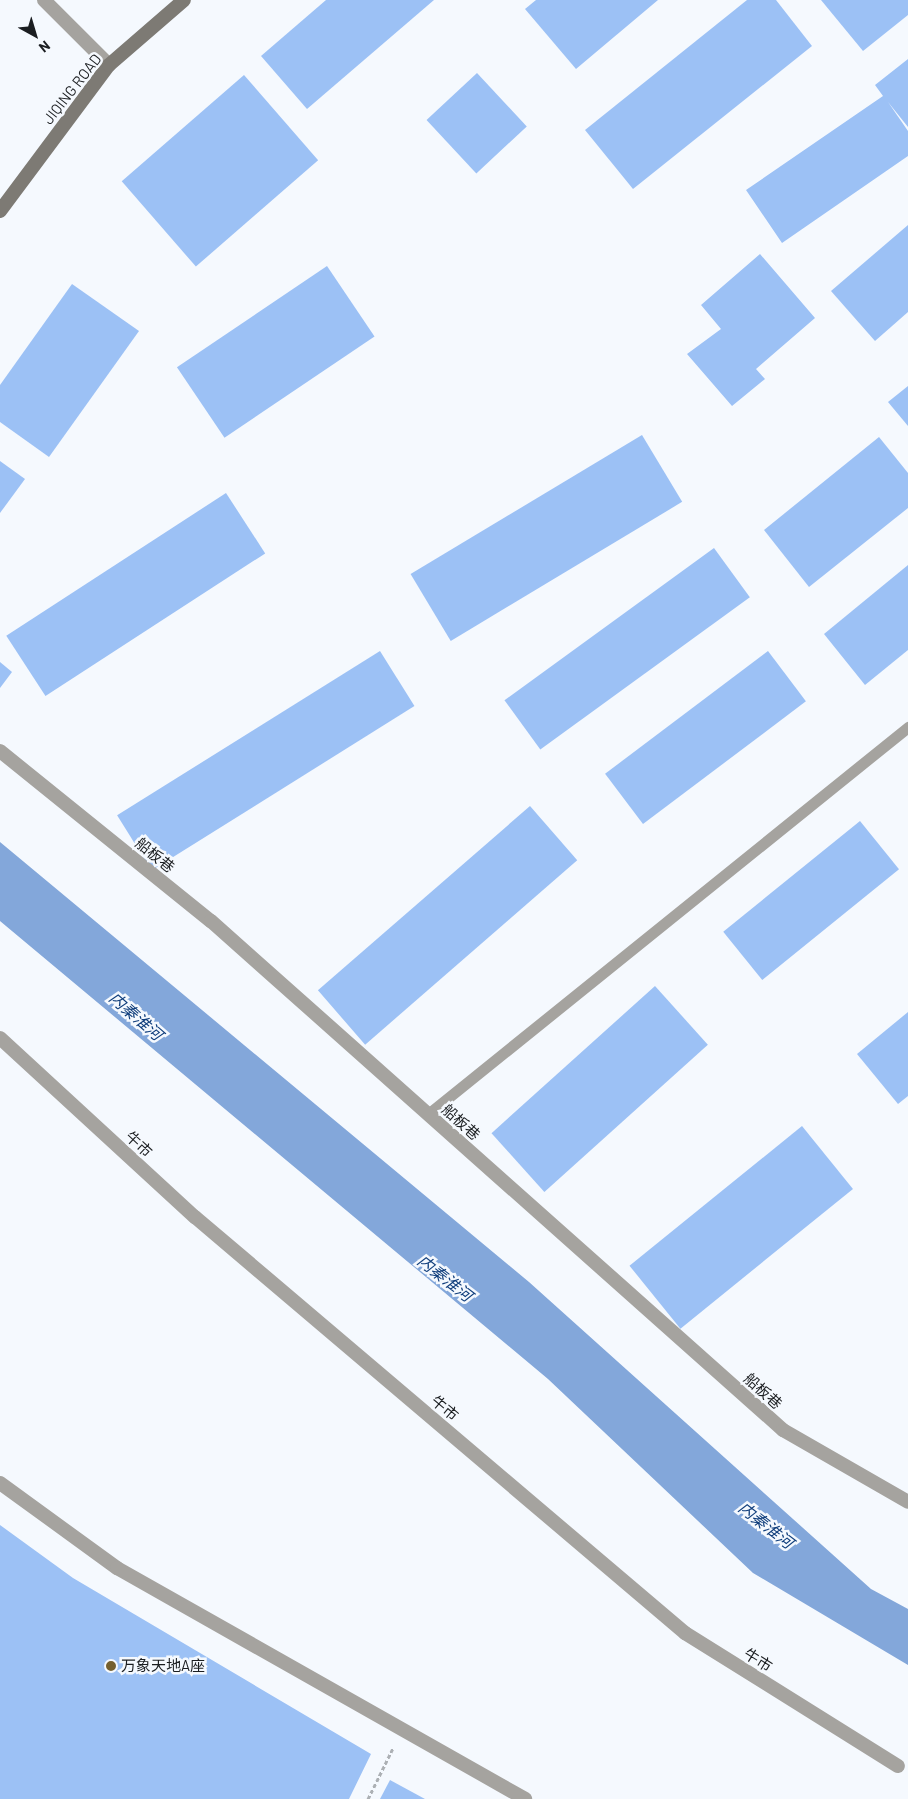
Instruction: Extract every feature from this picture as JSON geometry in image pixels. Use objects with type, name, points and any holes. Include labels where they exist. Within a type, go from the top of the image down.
[{"type":"main road","name":"JIQING ROAD","points":[[0,211],[109,64],[184,0]]},
{"type":"street","points":[[44,0],[109,64]]},
{"type":"street","name":"船板巷","points":[[0,752],[211,921],[783,1430],[908,1502]]},
{"type":"street","name":"牛市","points":[[0,1038],[195,1217],[685,1633],[898,1766]]},
{"type":"street","points":[[0,1483],[117,1568],[525,1799]]},
{"type":"lane","points":[[428,1114],[908,727]]},
{"type":"path","points":[[368,1799],[403,1730]]},
{"type":"water","name":"内秦淮河","points":[[0,842],[529,1282],[871,1589],[908,1609],[908,1665],[753,1573],[548,1379],[0,921]]},
{"type":"building","points":[[326,0],[434,0],[307,109],[261,56]]},
{"type":"building","points":[[536,0],[658,0],[576,69],[525,9]]},
{"type":"building","points":[[747,0],[776,0],[812,46],[633,189],[585,130]]},
{"type":"building","points":[[821,0],[908,0],[908,15],[863,51]]},
{"type":"building","points":[[908,59],[908,127],[888,102],[908,131],[908,156],[782,243],[746,190],[883,96],[875,85]]},
{"type":"building","points":[[477,73],[527,126],[476,173],[427,120]]},
{"type":"building","points":[[244,75],[318,160],[196,267],[122,181]]},
{"type":"building","points":[[908,225],[908,312],[875,341],[831,291]]},
{"type":"building","points":[[760,254],[815,318],[756,369],[765,379],[732,406],[687,354],[721,329],[701,305]]},
{"type":"building","points":[[327,266],[375,336],[224,438],[177,367]]},
{"type":"building","points":[[72,284],[139,331],[49,457],[0,422],[0,385]]},
{"type":"building","points":[[908,386],[908,426],[888,402]]},
{"type":"building","points":[[642,435],[682,502],[451,641],[411,574]]},
{"type":"building","points":[[879,437],[908,473],[908,508],[809,587],[764,530]]},
{"type":"building","points":[[0,461],[25,479],[0,513]]},
{"type":"building","points":[[226,493],[265,553],[45,696],[6,636]]},
{"type":"building","points":[[714,548],[750,597],[540,750],[504,700]]},
{"type":"building","points":[[908,565],[908,650],[865,685],[824,634]]},
{"type":"building","points":[[380,651],[414,706],[152,870],[117,815]]},
{"type":"building","points":[[768,651],[806,701],[643,824],[605,774]]},
{"type":"building","points":[[0,662],[12,672],[0,688]]},
{"type":"building","points":[[530,806],[577,860],[365,1045],[318,990]]},
{"type":"building","points":[[860,821],[899,869],[762,980],[723,932]]},
{"type":"building","points":[[655,986],[708,1045],[544,1192],[492,1133]]},
{"type":"building","points":[[908,1012],[908,1096],[898,1104],[857,1054]]},
{"type":"building","points":[[802,1126],[853,1189],[680,1329],[629,1266]]},
{"type":"building","name":"万象天地A座","points":[[0,1525],[73,1578],[371,1754],[349,1799],[0,1799]]},
{"type":"building","points":[[390,1780],[425,1799],[380,1799]]},
{"type":"place","name":"万象天地A座","points":[[111,1666]]}]
